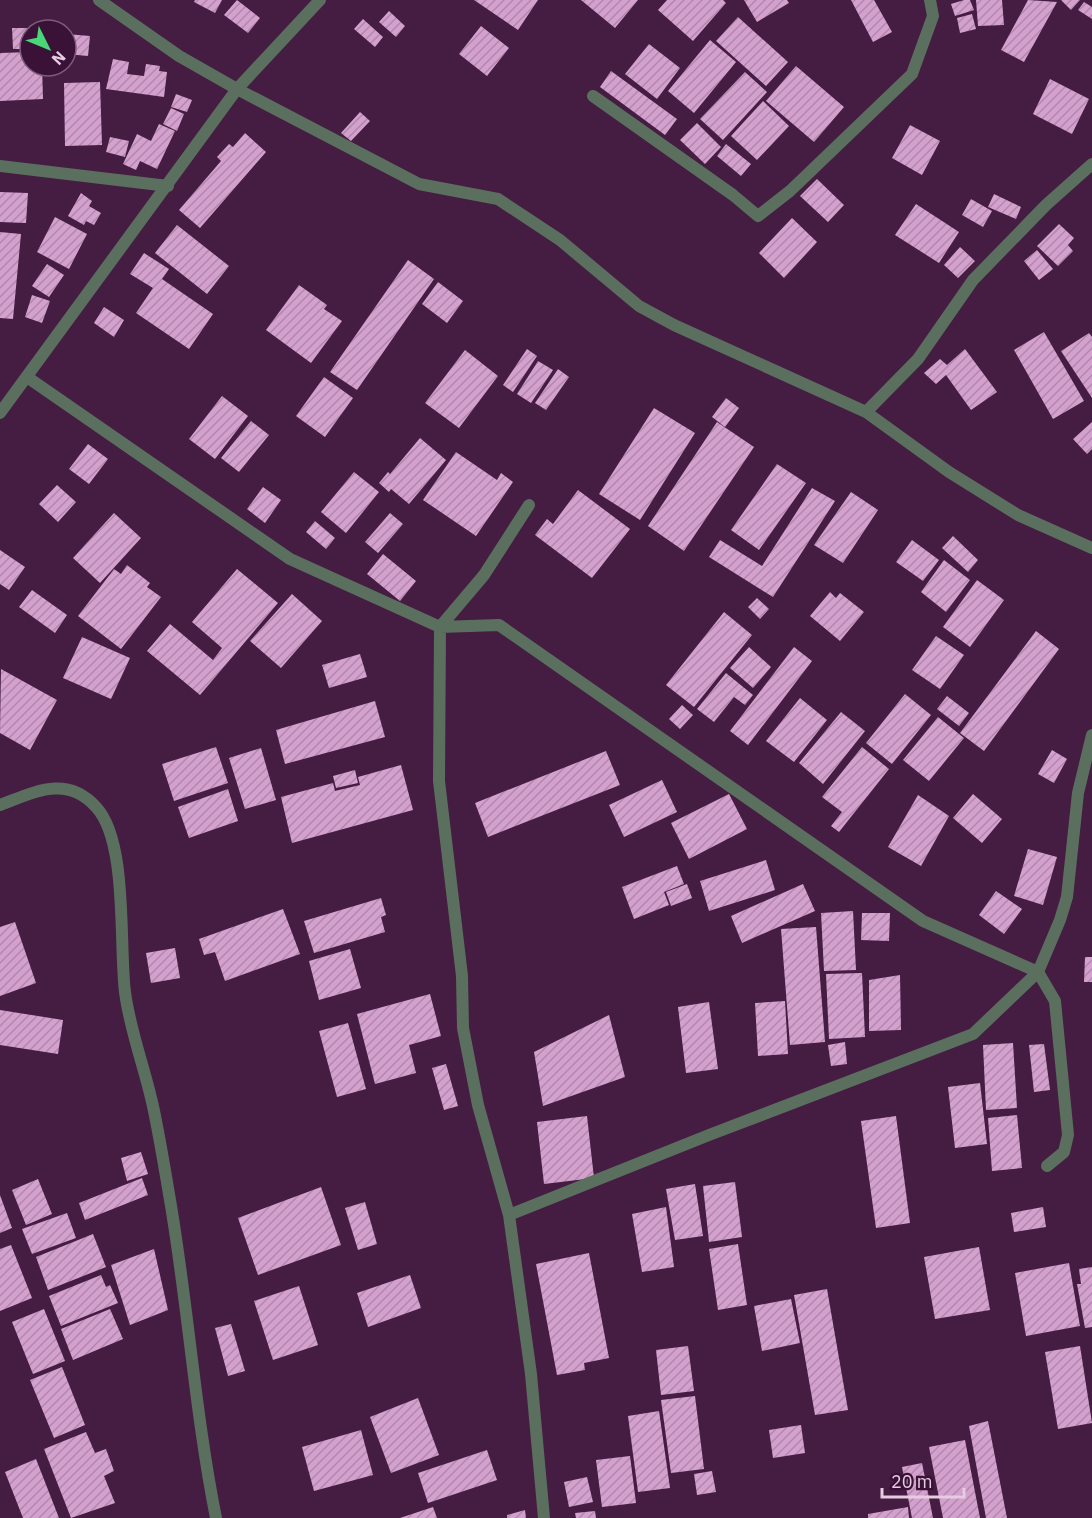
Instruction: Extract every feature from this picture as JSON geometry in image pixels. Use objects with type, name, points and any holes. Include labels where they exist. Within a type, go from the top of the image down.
[{"type":"street","points":[[99,0],[179,56],[237,89],[419,184],[498,199],[560,240],[639,306],[674,325],[866,412],[949,472],[1008,508],[1092,548]]},
{"type":"street","points":[[0,413],[237,89],[320,0]]},
{"type":"street","points":[[593,96],[758,216],[790,191],[912,74],[933,16],[930,0]]},
{"type":"street","points":[[866,412],[918,359],[974,280],[1046,205],[1092,165]]},
{"type":"street","points":[[0,166],[168,186]]},
{"type":"street","points":[[27,377],[290,559],[440,627],[498,625],[923,921],[1038,972],[1055,1001],[1068,1136],[1064,1152],[1047,1166]]},
{"type":"street","points":[[529,505],[484,575],[440,627],[439,781],[462,976],[463,1028],[478,1105],[509,1215],[531,1374],[544,1518]]},
{"type":"street","points":[[509,1215],[709,1135],[973,1034],[1038,972],[1067,897],[1078,793],[1092,735]]},
{"type":"street","points":[[0,805],[43,788],[59,788],[78,793],[96,807],[116,848],[125,993],[154,1111],[185,1288],[208,1477],[216,1518]]},
{"type":"building","points":[[195,0],[222,0],[215,13],[194,2]]},
{"type":"building","points":[[237,0],[260,18],[248,33],[224,15]]},
{"type":"building","points":[[474,0],[538,0],[518,30]]},
{"type":"building","points":[[581,0],[638,0],[615,28]]},
{"type":"building","points":[[667,0],[723,0],[726,3],[693,41],[658,10]]},
{"type":"building","points":[[744,0],[787,0],[789,3],[757,22]]},
{"type":"building","points":[[851,0],[874,0],[892,32],[873,42]]},
{"type":"building","points":[[970,0],[974,10],[955,16],[951,4]]},
{"type":"building","points":[[976,0],[1002,0],[1004,25],[978,26]]},
{"type":"building","points":[[1028,0],[1057,2],[1024,62],[1001,50]]},
{"type":"building","points":[[1061,0],[1080,0],[1071,10]]},
{"type":"building","points":[[1084,2],[1092,7],[1092,19],[1078,10]]},
{"type":"building","points":[[389,11],[405,26],[396,37],[379,22]]},
{"type":"building","points":[[972,14],[976,29],[960,33],[957,18]]},
{"type":"building","points":[[738,17],[788,62],[766,86],[716,41]]},
{"type":"building","points":[[363,19],[383,37],[375,47],[354,29]]},
{"type":"building","points":[[481,26],[509,48],[487,76],[459,54]]},
{"type":"building","points":[[12,28],[18,28],[18,49],[13,49]]},
{"type":"building","points":[[78,35],[90,36],[88,56],[78,55]]},
{"type":"building","points":[[710,40],[736,62],[694,113],[668,91]]},
{"type":"building","points":[[649,44],[680,68],[657,99],[625,74]]},
{"type":"building","points":[[18,52],[18,78],[42,78],[43,99],[0,101],[0,53]]},
{"type":"building","points":[[113,59],[129,62],[127,74],[144,76],[146,64],[160,66],[159,71],[167,72],[164,97],[106,89]]},
{"type":"building","points":[[796,66],[844,107],[814,142],[766,101]]},
{"type":"building","points":[[611,71],[677,119],[665,135],[600,87]]},
{"type":"building","points":[[745,72],[767,92],[723,140],[700,119]]},
{"type":"building","points":[[1050,79],[1089,99],[1072,134],[1033,114]]},
{"type":"building","points":[[100,82],[102,145],[65,146],[64,83]]},
{"type":"building","points":[[176,94],[192,100],[187,112],[171,107]]},
{"type":"building","points":[[763,101],[789,126],[757,160],[731,136]]},
{"type":"building","points":[[171,108],[184,114],[177,131],[163,124]]},
{"type":"building","points":[[360,112],[370,121],[351,141],[341,133]]},
{"type":"building","points":[[697,123],[721,147],[705,164],[680,140]]},
{"type":"building","points":[[159,124],[175,131],[157,169],[140,161],[136,170],[123,164],[137,134],[151,141]]},
{"type":"building","points":[[910,125],[940,141],[922,175],[892,158]]},
{"type":"building","points":[[245,133],[266,152],[200,228],[179,210],[221,161],[217,157],[229,144],[233,147]]},
{"type":"building","points":[[110,137],[129,141],[125,157],[106,152]]},
{"type":"building","points":[[726,144],[751,164],[741,176],[717,156]]},
{"type":"building","points":[[817,179],[844,205],[828,222],[800,196]]},
{"type":"building","points":[[0,192],[28,193],[26,223],[0,222]]},
{"type":"building","points":[[81,193],[92,201],[89,206],[101,213],[94,225],[86,221],[84,225],[68,216]]},
{"type":"building","points":[[994,194],[1021,207],[1016,219],[988,207]]},
{"type":"building","points":[[971,199],[992,211],[983,227],[962,215]]},
{"type":"building","points":[[916,204],[959,232],[939,263],[895,235]]},
{"type":"building","points":[[55,217],[87,234],[69,269],[37,252]]},
{"type":"building","points":[[792,218],[817,242],[784,278],[759,253]]},
{"type":"building","points":[[1059,224],[1074,238],[1068,245],[1073,251],[1058,266],[1037,246]]},
{"type":"building","points":[[177,225],[229,266],[207,294],[155,253]]},
{"type":"building","points":[[0,232],[21,234],[13,319],[0,318]]},
{"type":"building","points":[[960,247],[975,261],[958,278],[944,265]]},
{"type":"building","points":[[1037,250],[1053,269],[1039,280],[1024,261]]},
{"type":"building","points":[[144,253],[169,269],[162,279],[213,314],[189,349],[136,313],[153,288],[130,274]]},
{"type":"building","points":[[408,260],[434,279],[357,390],[330,372]]},
{"type":"building","points":[[47,264],[64,275],[49,297],[32,286]]},
{"type":"building","points":[[438,282],[463,301],[447,323],[422,304]]},
{"type":"building","points":[[299,285],[327,305],[324,309],[342,321],[311,363],[266,330]]},
{"type":"building","points":[[32,295],[50,301],[42,323],[25,317]]},
{"type":"building","points":[[104,307],[124,320],[114,337],[94,323]]},
{"type":"building","points":[[1044,332],[1084,401],[1053,419],[1014,350]]},
{"type":"building","points":[[1089,333],[1092,337],[1092,398],[1061,351]]},
{"type":"building","points":[[527,349],[537,356],[513,392],[503,385]]},
{"type":"building","points":[[965,349],[997,392],[971,410],[946,375],[936,384],[924,373],[940,359],[947,365]]},
{"type":"building","points":[[465,350],[498,376],[459,428],[425,403]]},
{"type":"building","points":[[538,361],[553,370],[531,403],[517,394]]},
{"type":"building","points":[[558,369],[569,377],[546,410],[535,403]]},
{"type":"building","points":[[324,377],[353,398],[325,437],[296,416]]},
{"type":"building","points":[[222,396],[248,416],[215,459],[189,439]]},
{"type":"building","points":[[726,398],[739,408],[725,427],[712,417]]},
{"type":"building","points":[[654,408],[695,433],[640,520],[599,494]]},
{"type":"building","points":[[251,421],[269,435],[239,472],[221,458]]},
{"type":"building","points":[[717,422],[754,447],[684,551],[648,526]]},
{"type":"building","points":[[1092,422],[1092,449],[1087,454],[1073,439]]},
{"type":"building","points":[[420,438],[446,460],[409,504],[391,489],[389,492],[379,483],[388,472],[390,474]]},
{"type":"building","points":[[88,444],[108,459],[89,484],[69,469]]},
{"type":"building","points":[[456,452],[497,480],[501,473],[513,482],[476,536],[423,500]]},
{"type":"building","points":[[777,464],[806,483],[759,550],[731,530]]},
{"type":"building","points":[[354,472],[379,492],[346,533],[321,512]]},
{"type":"building","points":[[57,485],[76,502],[58,522],[39,504]]},
{"type":"building","points":[[263,487],[281,500],[265,523],[247,509]]},
{"type":"building","points":[[812,488],[835,501],[773,597],[709,557],[720,540],[762,566]]},
{"type":"building","points":[[578,490],[630,529],[592,578],[535,535],[547,519],[553,524]]},
{"type":"building","points":[[851,492],[878,510],[843,563],[814,545]]},
{"type":"building","points":[[114,513],[141,538],[100,583],[73,558]]},
{"type":"building","points":[[390,513],[403,524],[378,553],[365,542]]},
{"type":"building","points":[[315,521],[335,538],[326,549],[306,532]]},
{"type":"building","points":[[953,536],[978,560],[968,572],[942,548]]},
{"type":"building","points":[[912,540],[939,560],[923,581],[896,562]]},
{"type":"building","points":[[0,550],[25,567],[9,590],[0,584]]},
{"type":"building","points":[[383,554],[416,581],[400,601],[367,574]]},
{"type":"building","points":[[944,560],[970,580],[946,612],[921,592]]},
{"type":"building","points":[[127,565],[150,583],[147,587],[161,597],[121,649],[78,616],[114,569],[121,574]]},
{"type":"building","points":[[237,569],[278,603],[200,695],[147,651],[170,624],[213,660],[222,648],[192,622]]},
{"type":"building","points":[[977,580],[1004,600],[970,647],[943,627]]},
{"type":"building","points":[[32,590],[67,615],[55,633],[19,607]]},
{"type":"building","points":[[830,592],[836,598],[840,593],[864,612],[840,641],[810,616]]},
{"type":"building","points":[[292,594],[322,621],[281,668],[250,641]]},
{"type":"building","points":[[757,598],[769,609],[760,619],[748,607]]},
{"type":"building","points":[[724,612],[752,635],[694,707],[666,685]]},
{"type":"building","points":[[1036,631],[1059,649],[984,751],[960,733]]},
{"type":"building","points":[[936,636],[964,655],[940,689],[912,670]]},
{"type":"building","points":[[82,637],[130,658],[111,699],[63,678]]},
{"type":"building","points":[[749,647],[771,667],[753,688],[730,668]]},
{"type":"building","points":[[794,647],[812,661],[748,745],[730,731]]},
{"type":"building","points":[[360,654],[367,677],[329,688],[322,665]]},
{"type":"building","points":[[1,669],[57,700],[30,750],[0,733]]},
{"type":"building","points":[[726,673],[753,695],[745,705],[734,697],[714,722],[697,709]]},
{"type":"building","points":[[905,694],[931,715],[892,764],[866,743]]},
{"type":"building","points":[[947,696],[969,713],[959,726],[937,709]]},
{"type":"building","points":[[800,698],[827,720],[794,762],[766,741]]},
{"type":"building","points":[[375,701],[385,737],[285,764],[276,730]]},
{"type":"building","points":[[682,705],[693,715],[680,729],[669,719]]},
{"type":"building","points":[[841,712],[865,731],[823,784],[799,763]]},
{"type":"building","points":[[938,717],[964,738],[929,781],[903,760]]},
{"type":"building","points":[[216,747],[228,783],[174,801],[162,764]]},
{"type":"building","points":[[862,747],[889,769],[839,832],[831,826],[842,812],[822,797]]},
{"type":"building","points":[[261,748],[276,800],[245,809],[229,758]]},
{"type":"building","points":[[1052,750],[1067,759],[1054,783],[1038,774]]},
{"type":"building","points":[[606,751],[620,785],[488,837],[475,803]]},
{"type":"building","points":[[401,765],[413,810],[292,843],[281,797],[333,783],[335,791],[360,785],[358,777]]},
{"type":"building","points":[[355,770],[358,783],[336,788],[333,776]]},
{"type":"building","points":[[662,780],[677,812],[624,837],[609,805]]},
{"type":"building","points":[[228,789],[238,821],[189,838],[178,807]]},
{"type":"building","points":[[729,794],[747,829],[689,859],[671,823]]},
{"type":"building","points":[[973,794],[1002,819],[982,843],[953,818]]},
{"type":"building","points":[[918,795],[949,816],[921,866],[888,847]]},
{"type":"building","points":[[1028,849],[1057,857],[1043,905],[1014,896]]},
{"type":"building","points":[[766,860],[775,890],[709,911],[700,881]]},
{"type":"building","points":[[677,866],[684,884],[664,892],[669,905],[634,919],[622,887]]},
{"type":"building","points":[[687,884],[692,898],[671,906],[666,892]]},
{"type":"building","points":[[803,884],[815,911],[742,943],[731,916]]},
{"type":"building","points":[[996,891],[1022,909],[1004,934],[979,915]]},
{"type":"building","points":[[381,898],[386,915],[381,917],[385,932],[314,953],[304,921]]},
{"type":"building","points":[[283,909],[300,954],[225,981],[215,952],[204,955],[199,939]]},
{"type":"building","points":[[853,911],[856,970],[824,971],[821,913]]},
{"type":"building","points":[[862,913],[890,913],[889,941],[861,940]]},
{"type":"building","points":[[15,922],[36,983],[0,996],[0,927]]},
{"type":"building","points":[[816,927],[825,1042],[790,1045],[781,929]]},
{"type":"building","points":[[175,948],[180,978],[151,983],[146,953]]},
{"type":"building","points":[[350,949],[361,988],[319,1000],[309,961]]},
{"type":"building","points":[[1085,957],[1092,957],[1092,982],[1084,982]]},
{"type":"building","points":[[862,973],[865,1037],[829,1039],[826,974]]},
{"type":"building","points":[[900,975],[901,1030],[869,1031],[869,980]]},
{"type":"building","points":[[430,994],[441,1036],[409,1045],[416,1073],[375,1084],[357,1014]]},
{"type":"building","points":[[785,1001],[788,1054],[758,1056],[755,1003]]},
{"type":"building","points":[[709,1002],[718,1069],[686,1073],[678,1007]]},
{"type":"building","points":[[0,1010],[63,1020],[58,1054],[0,1045]]},
{"type":"building","points":[[609,1015],[625,1077],[543,1106],[534,1052]]},
{"type":"building","points":[[348,1023],[366,1089],[337,1097],[319,1031]]},
{"type":"building","points":[[845,1042],[847,1064],[831,1066],[828,1045]]},
{"type":"building","points":[[1013,1043],[1017,1108],[986,1110],[983,1045]]},
{"type":"building","points":[[1044,1044],[1050,1090],[1034,1092],[1029,1045]]},
{"type":"building","points":[[446,1064],[458,1106],[444,1110],[432,1068]]},
{"type":"building","points":[[980,1083],[987,1144],[955,1148],[948,1087]]},
{"type":"building","points":[[1017,1115],[1022,1168],[992,1171],[988,1118]]},
{"type":"building","points":[[587,1116],[594,1178],[544,1184],[537,1122]]},
{"type":"building","points":[[896,1116],[910,1223],[876,1228],[861,1121]]},
{"type":"building","points":[[141,1152],[148,1174],[127,1181],[121,1158]]},
{"type":"building","points":[[142,1178],[148,1195],[85,1220],[79,1203]]},
{"type":"building","points":[[38,1179],[52,1214],[26,1225],[12,1190]]},
{"type":"building","points":[[735,1182],[742,1237],[709,1242],[703,1186]]},
{"type":"building","points":[[695,1184],[703,1236],[675,1240],[666,1189]]},
{"type":"building","points":[[321,1187],[341,1245],[258,1275],[238,1218]]},
{"type":"building","points":[[0,1195],[12,1228],[0,1233]]},
{"type":"building","points":[[365,1202],[377,1244],[358,1250],[345,1208]]},
{"type":"building","points":[[666,1207],[674,1267],[642,1272],[632,1214]]},
{"type":"building","points":[[1043,1207],[1046,1227],[1014,1232],[1011,1213]]},
{"type":"building","points":[[67,1213],[76,1238],[32,1254],[22,1229]]},
{"type":"building","points":[[93,1234],[106,1267],[48,1290],[36,1257]]},
{"type":"building","points":[[738,1244],[747,1305],[718,1310],[709,1249]]},
{"type":"building","points":[[11,1245],[32,1298],[0,1311],[0,1249]]},
{"type":"building","points":[[979,1247],[990,1310],[935,1319],[924,1257]]},
{"type":"building","points":[[154,1249],[168,1310],[130,1325],[111,1265]]},
{"type":"building","points":[[589,1253],[609,1358],[584,1363],[585,1370],[557,1375],[536,1264]]},
{"type":"building","points":[[1069,1263],[1080,1326],[1026,1336],[1015,1273]]},
{"type":"building","points":[[1092,1267],[1092,1327],[1085,1328],[1077,1284],[1081,1284],[1079,1269]]},
{"type":"building","points":[[101,1275],[106,1287],[110,1285],[118,1303],[61,1326],[49,1296]]},
{"type":"building","points":[[410,1275],[421,1308],[368,1327],[357,1293]]},
{"type":"building","points":[[299,1286],[318,1345],[273,1360],[254,1301]]},
{"type":"building","points":[[827,1289],[848,1410],[815,1415],[794,1295]]},
{"type":"building","points":[[791,1299],[800,1343],[762,1351],[754,1306]]},
{"type":"building","points":[[44,1309],[65,1361],[33,1374],[12,1322]]},
{"type":"building","points":[[110,1309],[123,1339],[73,1360],[61,1329]]},
{"type":"building","points":[[231,1324],[245,1371],[228,1376],[215,1328]]},
{"type":"building","points":[[688,1346],[694,1391],[661,1395],[656,1350]]},
{"type":"building","points":[[1080,1346],[1092,1423],[1058,1429],[1045,1352]]},
{"type":"building","points":[[62,1367],[85,1425],[54,1438],[30,1380]]},
{"type":"building","points":[[695,1396],[704,1469],[671,1473],[661,1400]]},
{"type":"building","points":[[418,1398],[439,1455],[391,1473],[370,1417]]},
{"type":"building","points":[[659,1411],[670,1488],[638,1492],[628,1416]]},
{"type":"building","points":[[988,1421],[1007,1518],[986,1518],[969,1426]]},
{"type":"building","points":[[801,1425],[805,1453],[773,1458],[769,1430]]},
{"type":"building","points":[[361,1430],[373,1475],[314,1491],[302,1447]]},
{"type":"building","points":[[86,1432],[95,1453],[106,1449],[114,1471],[104,1476],[115,1503],[71,1518],[44,1449]]},
{"type":"building","points":[[965,1440],[980,1518],[943,1518],[929,1447]]},
{"type":"building","points":[[487,1450],[497,1480],[428,1503],[418,1473]]},
{"type":"building","points":[[630,1456],[636,1503],[602,1507],[596,1460]]},
{"type":"building","points":[[36,1459],[59,1518],[23,1518],[5,1472]]},
{"type":"building","points":[[922,1463],[933,1518],[912,1518],[902,1467]]},
{"type":"building","points":[[712,1471],[716,1492],[697,1495],[694,1474]]},
{"type":"building","points":[[587,1477],[593,1502],[569,1507],[564,1482]]},
{"type":"building","points":[[433,1507],[437,1518],[400,1518]]},
{"type":"building","points":[[908,1507],[909,1518],[868,1518],[868,1514]]},
{"type":"building","points":[[525,1510],[526,1518],[507,1518],[507,1515]]},
{"type":"building","points":[[595,1511],[596,1518],[576,1518],[575,1513]]}]
